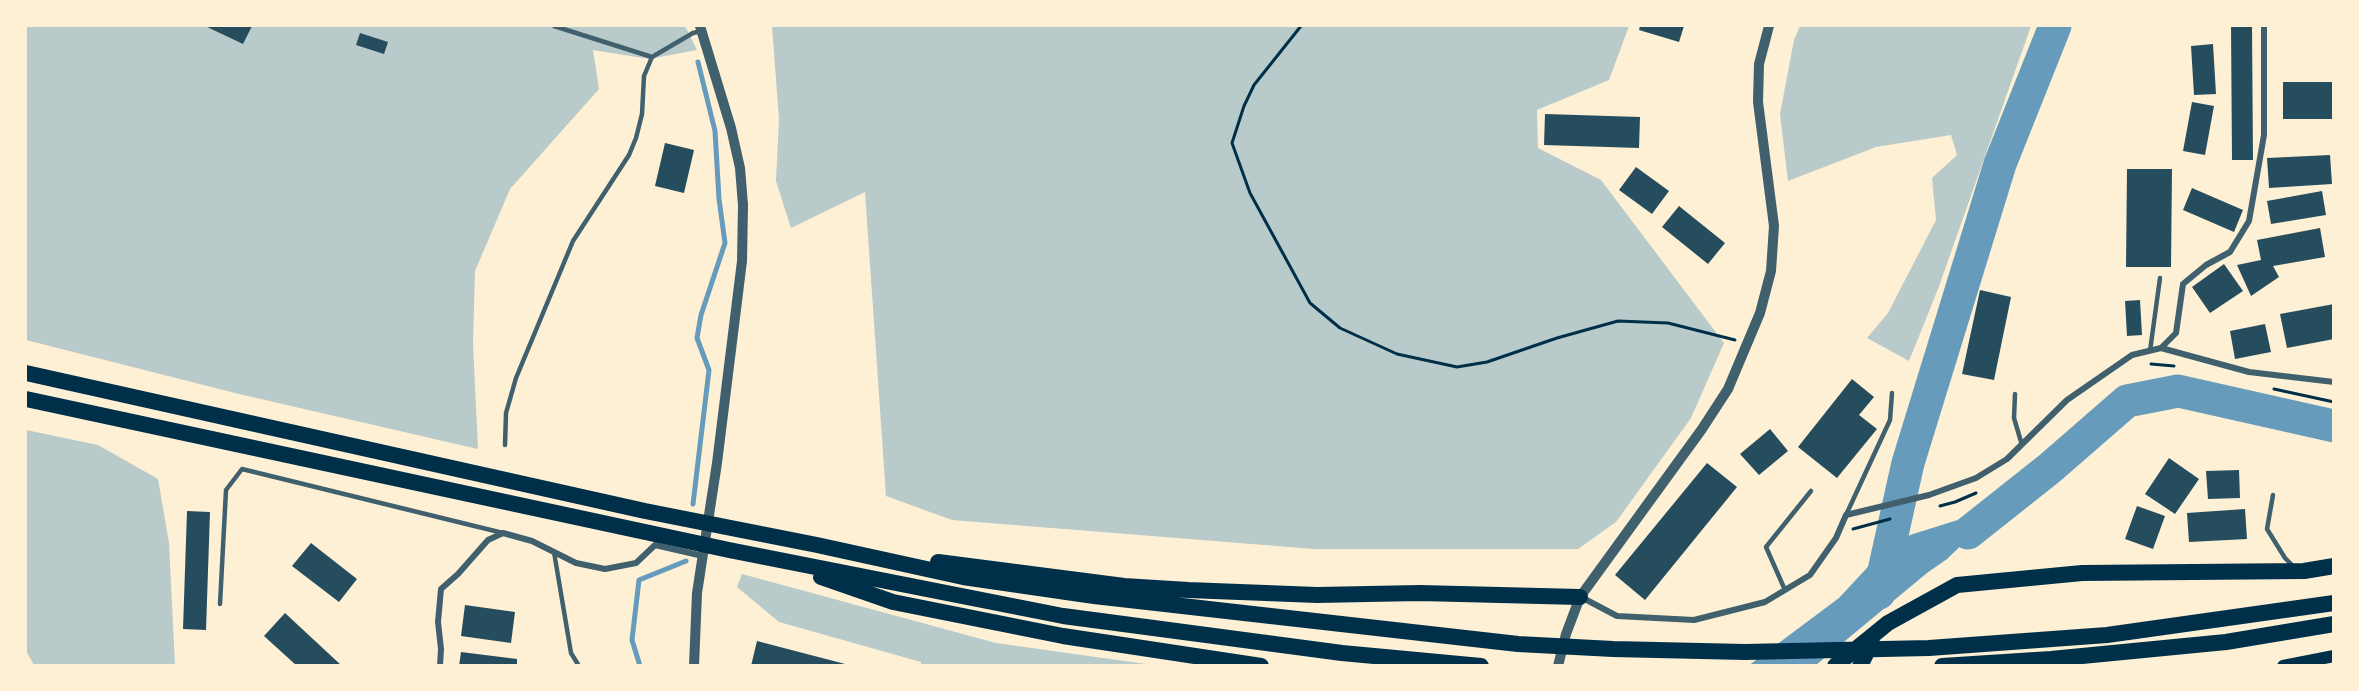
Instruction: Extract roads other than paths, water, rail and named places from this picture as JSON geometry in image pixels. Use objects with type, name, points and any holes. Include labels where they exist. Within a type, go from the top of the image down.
[{"type":"highway","points":[[26,373],[645,511],[963,577],[1094,596],[1518,644],[1745,652],[1929,648],[2107,635],[2334,603]]},
{"type":"highway","points":[[26,399],[766,558],[1063,616],[1342,653],[1481,666]]},
{"type":"highway","points":[[817,545],[1124,586],[1317,595],[1431,593],[1580,597]]},
{"type":"highway","points":[[766,558],[893,602],[1064,636],[1261,666]]},
{"type":"highway","points":[[1834,666],[1888,623],[1956,585],[2082,573],[2298,571],[2334,566]]},
{"type":"highway","points":[[1942,666],[2226,642],[2334,624]]},
{"type":"highway","points":[[1860,666],[1879,631]]},
{"type":"main road","points":[[2283,666],[2334,656]]},
{"type":"street","points":[[1558,666],[1566,634],[1580,597],[1702,429],[1728,388],[1749,344],[1760,314],[1771,271],[1774,226],[1758,102],[1759,64],[1769,26]]},
{"type":"street","points":[[1580,597],[1617,616],[1694,620],[1765,602],[1810,574],[1836,537],[1847,515],[1929,495],[1976,478],[2007,459],[2067,400],[2132,355],[2161,348],[2176,333],[2183,284],[2206,265],[2230,252],[2249,221],[2264,135],[2264,26]]},
{"type":"street","points":[[694,666],[697,593],[704,556],[742,261],[743,205],[740,168],[731,128],[701,28]]},
{"type":"street","points":[[2161,348],[2249,372],[2334,382]]},
{"type":"street","points":[[440,666],[438,622],[441,589],[458,574],[488,540],[503,533],[532,541],[576,563],[605,570],[636,563],[655,545],[704,556]]},
{"type":"lane","points":[[554,26],[652,57]]},
{"type":"lane","points":[[504,445],[506,413],[516,378],[573,241],[629,155],[636,138],[642,114],[644,76],[652,57],[701,28]]},
{"type":"lane","points":[[2150,351],[2160,278]]},
{"type":"lane","points":[[1847,515],[1890,420],[1892,393]]},
{"type":"lane","points":[[2015,394],[2014,418],[2022,445]]},
{"type":"lane","points":[[220,604],[226,490],[242,470],[503,533]]},
{"type":"lane","points":[[1785,590],[1766,547],[1811,492]]},
{"type":"lane","points":[[2273,495],[2267,529],[2285,558],[2298,571]]},
{"type":"lane","points":[[554,552],[571,653],[579,666]]},
{"type":"water","points":[[2002,506],[1947,559],[1816,665],[1748,666],[1839,598],[1878,556],[1910,535]]},
{"type":"waterway","points":[[1879,593],[1908,463],[2000,164],[2055,26]]},
{"type":"waterway","points":[[693,504],[709,370],[697,338],[701,315],[725,243],[719,199],[715,131],[698,62]]},
{"type":"waterway","points":[[1968,533],[2050,468],[2127,401],[2178,391],[2334,426]]},
{"type":"waterway","points":[[640,666],[632,640],[639,580],[686,561]]}]
